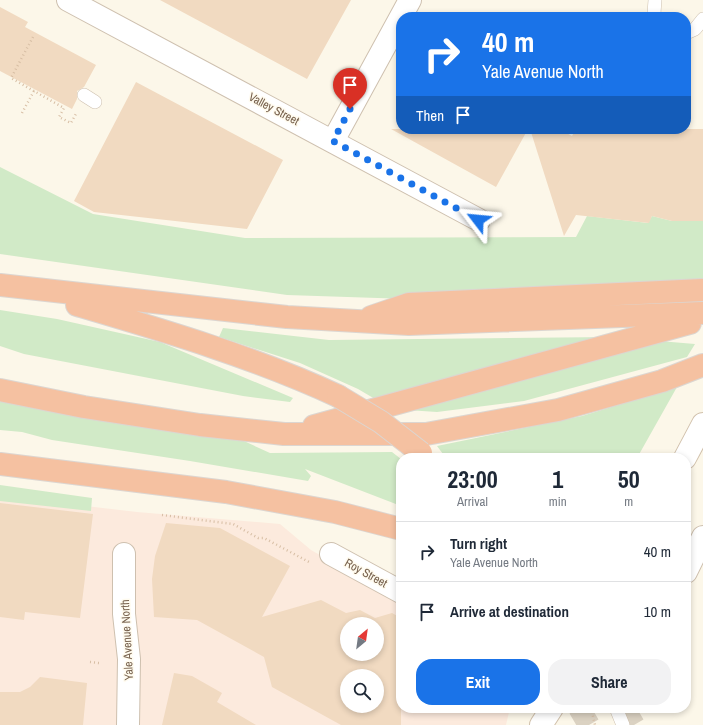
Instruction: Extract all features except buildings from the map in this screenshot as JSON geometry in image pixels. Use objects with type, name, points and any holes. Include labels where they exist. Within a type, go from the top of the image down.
[{"type":"highway","points":[[0,285],[286,317],[409,324],[703,314]]},
{"type":"highway","points":[[0,289],[68,302],[151,327],[254,361],[338,396],[381,422],[420,453]]},
{"type":"highway","points":[[360,321],[409,304],[703,290]]},
{"type":"highway","points":[[284,434],[703,319]]},
{"type":"highway","points":[[0,390],[91,409],[200,425],[284,434],[426,434],[558,410],[662,381],[703,365]]},
{"type":"highway","points":[[0,464],[226,492],[341,514],[396,528]]},
{"type":"street","name":"Valley Street","points":[[68,0],[478,220]]},
{"type":"street","points":[[403,12],[410,0]]},
{"type":"street","points":[[333,141],[396,26]]},
{"type":"street","points":[[688,453],[703,424]]},
{"type":"street","points":[[691,561],[703,536]]},
{"type":"street","name":"Yale Avenue North","points":[[124,554],[124,614],[130,659],[128,725]]},
{"type":"street","name":"Roy Street","points":[[331,554],[396,589]]},
{"type":"street","points":[[541,725],[549,713]]},
{"type":"lane","points":[[655,0],[655,12]]},
{"type":"lane","points":[[691,31],[695,29],[703,19]]},
{"type":"lane","points":[[84,95],[95,102]]},
{"type":"lane","points":[[618,713],[623,725]]},
{"type":"path","points":[[33,37],[11,78],[64,108],[59,117],[71,123],[79,110]]},
{"type":"path","points":[[22,113],[34,91]]},
{"type":"path","points":[[162,515],[233,524],[258,538],[264,538],[310,563]]},
{"type":"path","points":[[90,662],[99,663]]},
{"type":"path","points":[[591,713],[595,725]]},
{"type":"shaded area","points":[[0,496],[137,512],[280,524],[311,550],[396,598],[396,713],[509,713],[506,725],[0,725]]},
{"type":"green space","points":[[0,167],[93,214],[245,238],[576,237],[587,216],[648,223],[652,216],[672,221],[703,221],[703,286],[408,299],[287,295],[0,254]]},
{"type":"green space","points":[[0,310],[57,319],[160,342],[293,398],[290,402],[243,396],[24,354],[0,346]]},
{"type":"green space","points":[[223,328],[329,340],[612,337],[695,344],[687,357],[524,401],[437,412],[392,409],[358,389],[300,363],[219,337]]},
{"type":"green space","points":[[0,386],[211,426],[270,453],[392,452],[396,455],[396,504],[305,469],[311,476],[308,481],[52,440],[22,432],[0,430]]},
{"type":"green space","points":[[677,387],[640,453],[442,453],[437,446],[582,416]]},
{"type":"green space","points":[[0,485],[92,498],[91,511],[0,501]]},
{"type":"tunnel","points":[[582,713],[589,725]]},
{"type":"tunnel","points":[[627,713],[634,725]]},
{"type":"route","points":[[350,109],[333,141],[478,220]]}]
